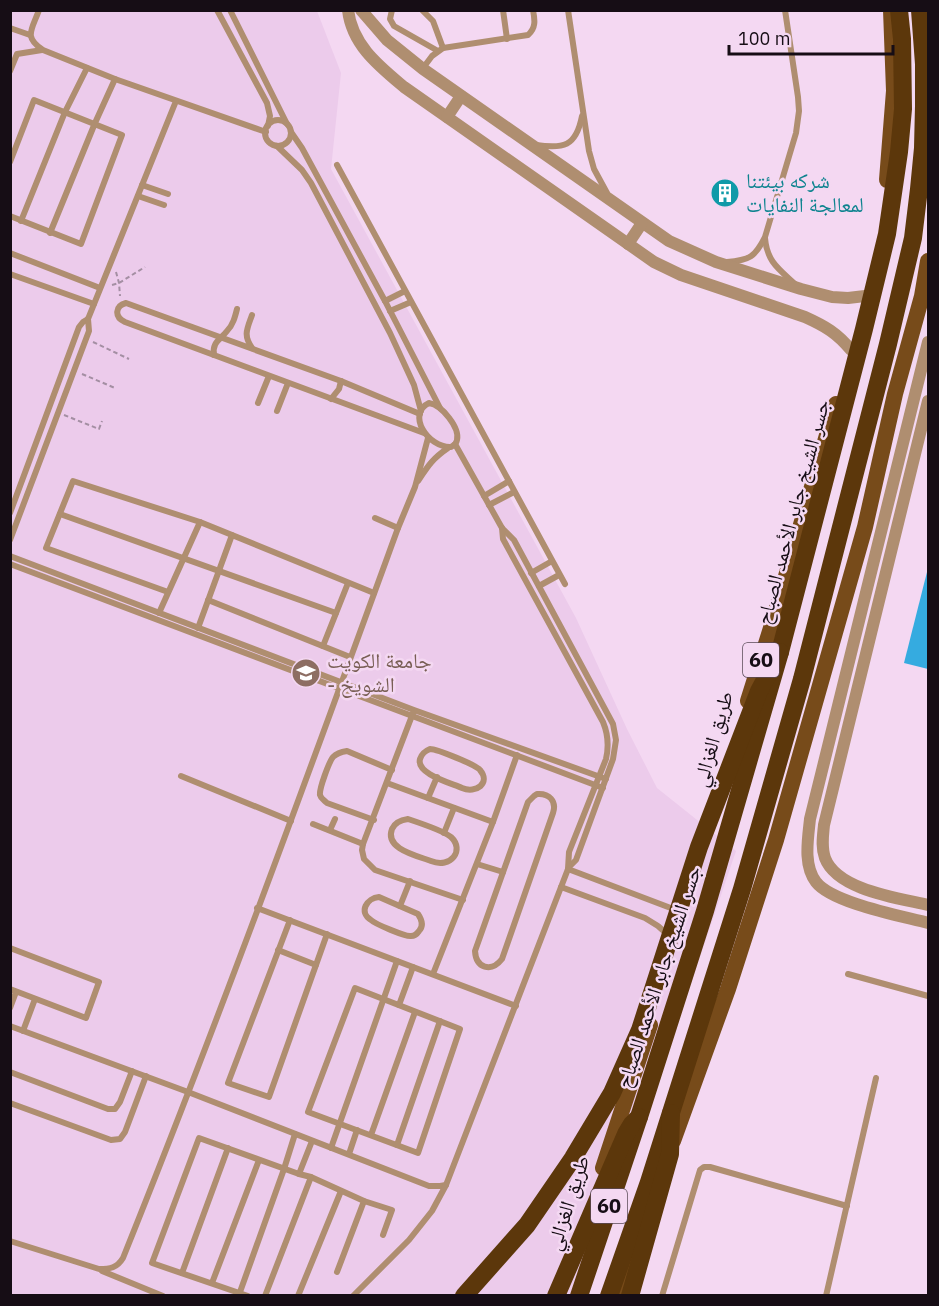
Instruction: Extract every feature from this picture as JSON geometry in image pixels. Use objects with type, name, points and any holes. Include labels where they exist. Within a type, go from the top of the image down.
[{"type":"highway","name":"جسر الشيخ جابر الأحمد الصباح","points":[[639,1117],[705,911],[780,652],[887,234],[903,109],[902,39],[899,10]]},
{"type":"highway","name":"60","points":[[609,1296],[650,1182],[745,878],[802,679],[888,344],[913,238],[923,148],[924,64],[920,10]]},
{"type":"highway","points":[[464,1296],[527,1225],[573,1158],[612,1093],[640,1030],[703,836],[759,691],[780,652]]},
{"type":"highway","points":[[630,1296],[670,1154],[671,1113]]},
{"type":"highway","points":[[556,1296],[626,1134],[639,1117]]},
{"type":"highway","name":"طريق الغزالي","points":[[579,1296],[639,1117]]},
{"type":"main road","name":"طريق الغزالي","points":[[562,1296],[675,949],[741,722],[771,628],[865,297],[885,198],[892,130],[894,91],[891,10]]},
{"type":"main road","name":"60","points":[[620,1296],[699,1066],[728,989],[776,840],[865,526],[895,394],[922,296],[928,261]]},
{"type":"street","points":[[348,10],[355,37],[372,59],[404,87],[654,262],[681,275],[776,306],[822,325],[839,336],[851,350]]},
{"type":"street","points":[[361,10],[387,40],[423,69],[669,241],[716,262],[801,289],[840,298],[865,297]]},
{"type":"street","points":[[447,117],[461,96]]},
{"type":"street","points":[[628,244],[642,223]]},
{"type":"street","points":[[928,342],[810,819],[807,842],[808,863],[815,881],[828,893],[851,902],[928,923]]},
{"type":"street","points":[[928,401],[824,825],[822,846],[825,860],[838,876],[858,888],[928,905]]},
{"type":"lane","points":[[39,10],[30,35],[33,43],[43,50],[176,101],[267,129]]},
{"type":"lane","points":[[217,10],[267,103],[270,116],[267,139],[278,146],[302,170],[311,183],[390,333],[414,385],[421,412],[421,424],[426,435],[415,487]]},
{"type":"lane","points":[[99,1269],[116,1266],[123,1258],[291,821],[415,487],[435,457],[455,444],[457,438],[454,427],[440,408],[385,301],[302,148],[291,132],[230,10]]},
{"type":"lane","points":[[392,10],[390,19],[394,26],[441,50]]},
{"type":"lane","points":[[422,10],[433,21],[441,50]]},
{"type":"lane","points":[[503,10],[507,39]]},
{"type":"lane","points":[[423,69],[426,62],[441,50],[524,36],[531,32],[535,24],[533,10]]},
{"type":"lane","points":[[568,10],[594,169],[613,202]]},
{"type":"lane","points":[[716,262],[747,260],[754,255],[765,237],[796,133],[798,97],[785,10]]},
{"type":"lane","points":[[10,28],[30,35]]},
{"type":"lane","points":[[10,71],[14,53],[43,50]]},
{"type":"lane","points":[[21,221],[65,112],[87,68]]},
{"type":"lane","points":[[50,233],[95,123],[116,79]]},
{"type":"lane","points":[[10,162],[34,100],[122,135],[81,244],[10,216]]},
{"type":"lane","points":[[10,540],[86,338],[89,328],[88,319],[176,101]]},
{"type":"lane","points":[[530,144],[563,146],[576,136],[583,112]]},
{"type":"lane","points":[[267,129],[271,123],[279,120],[287,124]]},
{"type":"lane","points":[[278,146],[286,144],[291,132]]},
{"type":"lane","points":[[337,165],[565,584]]},
{"type":"lane","points":[[142,185],[168,194]]},
{"type":"lane","points":[[138,196],[164,205]]},
{"type":"lane","points":[[765,237],[766,250],[770,259],[801,289]]},
{"type":"lane","points":[[10,253],[100,288]]},
{"type":"lane","points":[[10,274],[94,304]]},
{"type":"lane","points":[[385,301],[405,291]]},
{"type":"lane","points":[[390,311],[411,302]]},
{"type":"lane","points":[[421,412],[126,303],[121,304],[117,309],[120,320],[426,435],[438,445],[448,448]]},
{"type":"lane","points":[[214,355],[214,347],[234,321],[237,309]]},
{"type":"lane","points":[[252,315],[246,331],[247,341],[252,348]]},
{"type":"lane","points":[[10,513],[79,327],[88,319]]},
{"type":"lane","points":[[258,403],[269,376]]},
{"type":"lane","points":[[331,399],[339,389],[340,381]]},
{"type":"lane","points":[[277,411],[288,383]]},
{"type":"lane","points":[[421,412],[429,403],[440,408]]},
{"type":"lane","points":[[353,1296],[409,1240],[432,1211],[446,1185],[561,887],[568,868],[569,852],[596,785],[602,778],[615,750],[613,724],[511,535],[502,528],[455,444]]},
{"type":"lane","points":[[168,592],[46,548],[73,481],[200,522],[374,593]]},
{"type":"lane","points":[[484,496],[509,481]]},
{"type":"lane","points":[[489,506],[514,492]]},
{"type":"lane","points":[[60,514],[336,613]]},
{"type":"lane","points":[[375,518],[398,528]]},
{"type":"lane","points":[[159,613],[200,522]]},
{"type":"lane","points":[[502,528],[503,539],[606,729],[608,752],[602,778],[603,788],[576,860],[568,868]]},
{"type":"lane","points":[[198,628],[232,535]]},
{"type":"lane","points":[[10,556],[340,685]]},
{"type":"lane","points":[[531,573],[552,561]]},
{"type":"lane","points":[[10,564],[340,685],[603,788]]},
{"type":"lane","points":[[539,586],[559,574]]},
{"type":"lane","points":[[323,646],[348,583]]},
{"type":"lane","points":[[208,600],[350,657]]},
{"type":"lane","points":[[413,713],[602,778]]},
{"type":"lane","points":[[413,713],[363,844],[364,859],[375,870],[462,900]]},
{"type":"lane","points":[[430,749],[438,750],[476,766],[482,771],[483,779],[480,786],[470,790],[437,777],[425,772],[420,765],[423,753],[430,749]]},
{"type":"lane","points":[[374,820],[324,801],[320,791],[331,760],[337,754],[347,751],[392,770]]},
{"type":"lane","points":[[433,975],[517,755]]},
{"type":"lane","points":[[181,776],[291,821]]},
{"type":"lane","points":[[428,798],[437,777]]},
{"type":"lane","points":[[387,783],[493,822]]},
{"type":"lane","points":[[537,794],[549,796],[554,804],[554,813],[502,959],[495,966],[486,967],[476,959],[475,951],[503,872],[528,802],[537,794]]},
{"type":"lane","points":[[444,833],[454,808]]},
{"type":"lane","points":[[330,830],[335,819]]},
{"type":"lane","points":[[408,819],[444,833],[453,839],[456,850],[453,858],[442,864],[400,849],[393,843],[391,834],[395,825],[408,819]]},
{"type":"lane","points":[[314,824],[363,844]]},
{"type":"lane","points":[[477,864],[503,872]]},
{"type":"lane","points":[[568,868],[684,913]]},
{"type":"lane","points":[[400,906],[410,881]]},
{"type":"lane","points":[[561,887],[645,918],[664,931],[675,949]]},
{"type":"lane","points":[[375,897],[400,906],[421,918],[421,930],[414,935],[406,936],[371,920],[364,908],[368,901],[375,897]]},
{"type":"lane","points":[[257,908],[516,1006]]},
{"type":"lane","points":[[290,920],[228,1083],[269,1097],[327,934]]},
{"type":"lane","points":[[10,948],[99,982],[86,1018],[14,991],[10,1008]]},
{"type":"lane","points":[[278,951],[316,964]]},
{"type":"lane","points":[[332,1148],[398,961]]},
{"type":"lane","points":[[399,1005],[413,967]]},
{"type":"lane","points":[[848,974],[928,996]]},
{"type":"lane","points":[[355,988],[384,999],[460,1029],[418,1153],[308,1112],[355,988]]},
{"type":"lane","points":[[23,1030],[35,999]]},
{"type":"lane","points":[[371,1135],[415,1012]]},
{"type":"lane","points":[[397,1145],[440,1021]]},
{"type":"lane","points":[[10,1026],[188,1092],[429,1186],[446,1185]]},
{"type":"lane","points":[[10,1072],[108,1109],[115,1109],[132,1071]]},
{"type":"lane","points":[[10,1103],[111,1140],[120,1139],[125,1132],[146,1076]]},
{"type":"lane","points":[[826,1296],[876,1078]]},
{"type":"lane","points":[[349,1154],[357,1130]]},
{"type":"lane","points":[[240,1292],[295,1134]]},
{"type":"lane","points":[[248,1296],[152,1263],[199,1138],[311,1177],[364,1201],[392,1210],[383,1235]]},
{"type":"lane","points":[[299,1174],[312,1141]]},
{"type":"lane","points":[[182,1273],[228,1148]]},
{"type":"lane","points":[[212,1283],[259,1160]]},
{"type":"lane","points":[[662,1296],[699,1170],[704,1167],[847,1206]]},
{"type":"lane","points":[[265,1296],[311,1177]]},
{"type":"lane","points":[[298,1296],[340,1191]]},
{"type":"lane","points":[[337,1272],[364,1201]]},
{"type":"lane","points":[[10,1241],[99,1269],[163,1296]]},
{"type":"path","points":[[112,259],[119,283],[121,304]]},
{"type":"path","points":[[100,288],[119,283],[144,267]]},
{"type":"path","points":[[86,338],[129,359]]},
{"type":"path","points":[[74,370],[115,388]]},
{"type":"path","points":[[58,413],[99,429],[102,422]]},
{"type":"shaded area","name":"جامعة الكويت - الشويخ","points":[[10,11],[317,11],[341,73],[331,169],[576,618],[657,788],[736,851],[588,1295],[11,1295]]},
{"type":"water","points":[[928,568],[928,669],[904,663]]},
{"type":"building","name":"شركه بيئتنا لمعالجة النفايات","points":[[724,183],[733,185],[728,200],[718,196]]},
{"type":"place","name":"شركه بيئتنا لمعالجة النفايات","points":[[725,193]]},
{"type":"place","name":"جامعة الكويت - الشويخ","points":[[306,673]]}]
